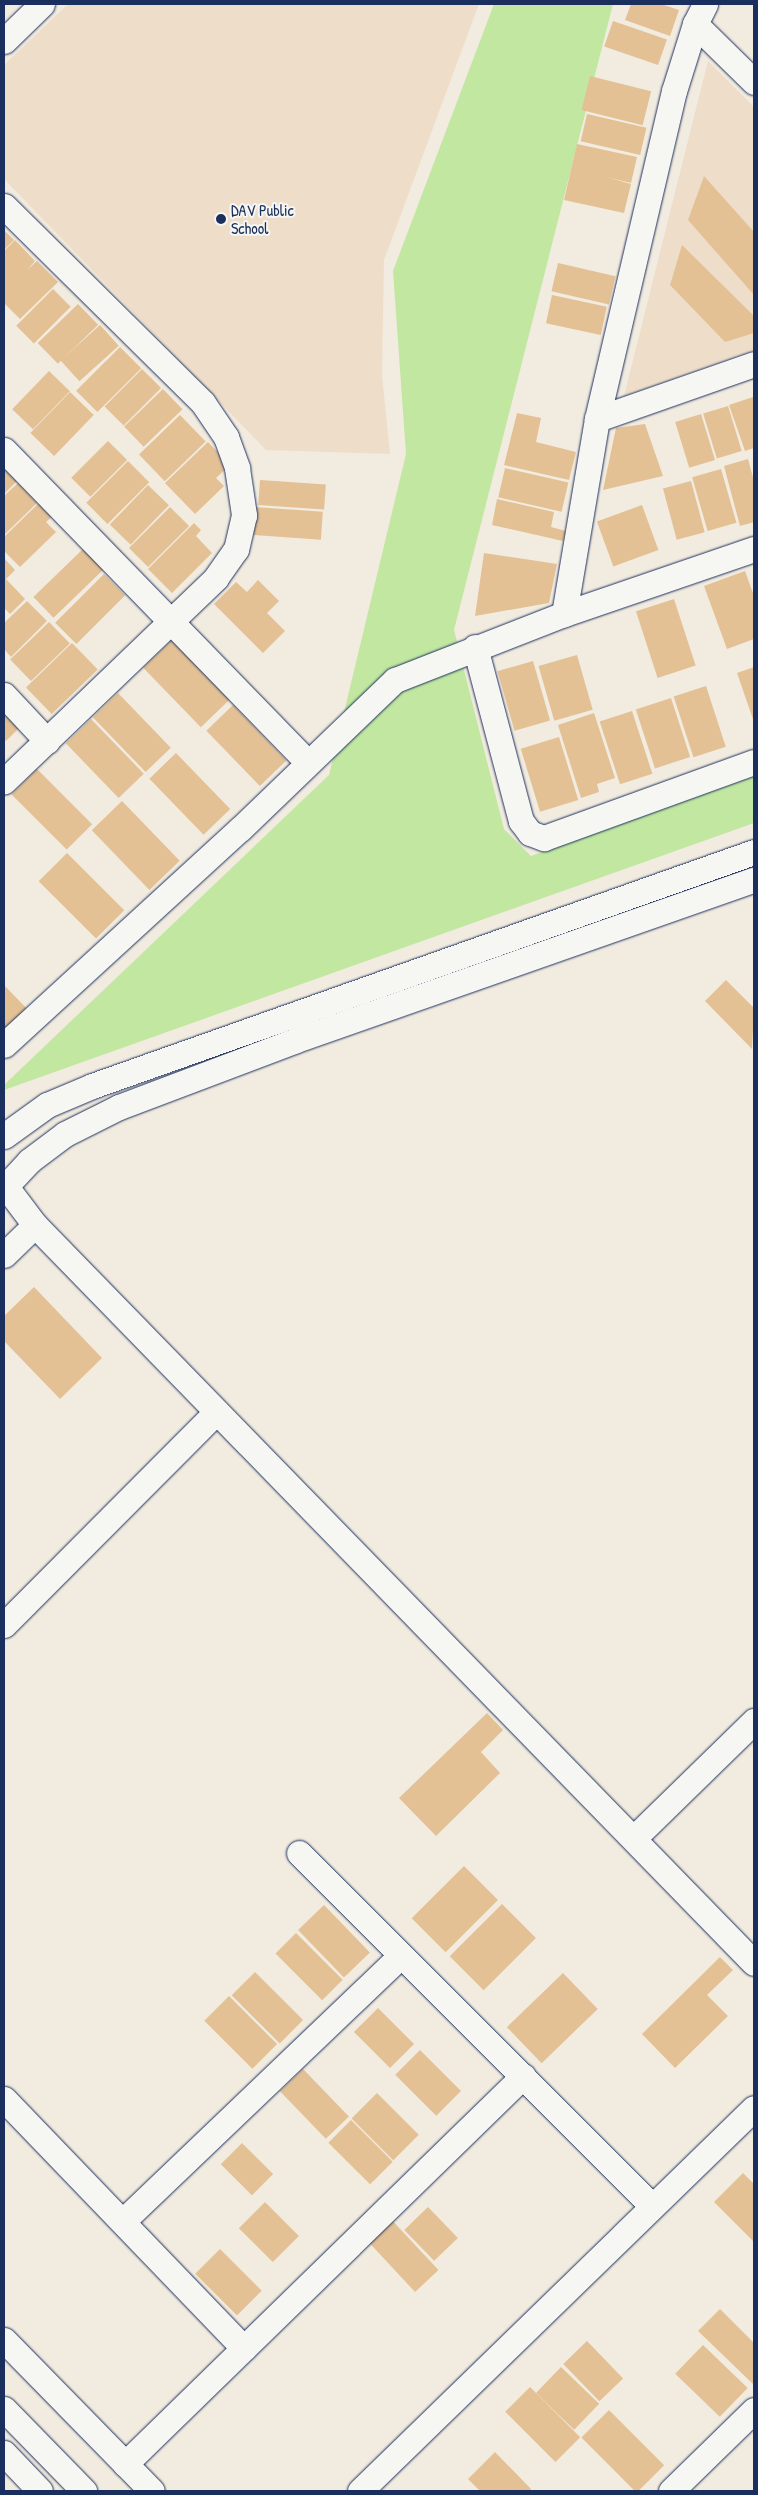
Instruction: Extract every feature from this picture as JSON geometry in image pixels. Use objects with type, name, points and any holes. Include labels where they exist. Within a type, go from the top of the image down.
[{"type":"street","points":[[4,41],[39,5]]},
{"type":"street","points":[[700,14],[754,82]]},
{"type":"street","points":[[564,614],[597,419],[674,92],[700,14]]},
{"type":"street","points":[[4,206],[203,403],[226,437],[237,468],[244,515],[236,549],[216,578],[4,781]]},
{"type":"street","points":[[597,419],[754,364]]},
{"type":"street","points":[[4,450],[307,762]]},
{"type":"street","points":[[4,1045],[240,829],[307,762],[395,680],[564,614],[754,549]]},
{"type":"street","points":[[466,651],[521,821],[530,833],[544,838],[754,762]]},
{"type":"street","points":[[4,695],[47,740]]},
{"type":"street","points":[[4,1136],[47,1105],[92,1086],[754,852]]},
{"type":"street","points":[[754,880],[296,1040],[119,1107],[65,1134],[30,1161],[4,1186],[35,1225],[754,1963]]},
{"type":"street","points":[[4,1255],[35,1225]]},
{"type":"street","points":[[4,1625],[216,1412]]},
{"type":"street","points":[[634,1838],[754,1722]]},
{"type":"street","points":[[299,1853],[652,2206]]},
{"type":"street","points":[[123,2220],[400,1956]]},
{"type":"street","points":[[125,2464],[523,2076]]},
{"type":"street","points":[[4,2098],[244,2348]]},
{"type":"street","points":[[360,2491],[754,2108]]},
{"type":"street","points":[[4,2340],[152,2491]]},
{"type":"street","points":[[4,2409],[84,2491]]},
{"type":"street","points":[[671,2491],[754,2410]]},
{"type":"street","points":[[4,2453],[40,2491]]},
{"type":"shaded area","name":"DAV Public School","points":[[68,4],[479,4],[384,260],[382,375],[390,454],[266,450],[4,179],[4,65]]},
{"type":"shaded area","points":[[708,61],[754,107],[754,350],[624,396]]},
{"type":"green space","points":[[494,4],[613,4],[454,630],[504,829],[531,856],[754,776],[754,823],[4,1090],[4,1085],[329,775],[406,454],[393,271]]},
{"type":"building","points":[[631,4],[661,4],[679,10],[670,36],[625,20]]},
{"type":"building","points":[[613,21],[667,40],[658,65],[604,47]]},
{"type":"building","points":[[590,76],[651,91],[643,125],[582,110]]},
{"type":"building","points":[[587,114],[646,128],[640,155],[581,141]]},
{"type":"building","points":[[577,144],[637,157],[631,183],[606,177],[631,184],[624,213],[564,200]]},
{"type":"building","points":[[704,176],[754,232],[754,295],[688,220]]},
{"type":"building","points":[[4,230],[14,240],[4,250]]},
{"type":"building","points":[[15,240],[35,261],[27,270],[37,261],[58,282],[20,319],[4,303],[4,251]]},
{"type":"building","points":[[682,245],[754,316],[754,333],[725,342],[670,285]]},
{"type":"building","points":[[558,263],[615,276],[609,305],[551,291]]},
{"type":"building","points":[[53,289],[71,307],[34,343],[16,326]]},
{"type":"building","points":[[552,295],[607,307],[601,335],[546,323]]},
{"type":"building","points":[[78,304],[98,325],[58,364],[38,343]]},
{"type":"building","points":[[100,325],[119,346],[79,381],[61,360]]},
{"type":"building","points":[[120,347],[141,368],[97,412],[76,391]]},
{"type":"building","points":[[142,369],[161,388],[124,426],[105,406]]},
{"type":"building","points":[[49,371],[70,391],[33,429],[12,409]]},
{"type":"building","points":[[163,389],[182,409],[144,447],[124,427]]},
{"type":"building","points":[[70,392],[94,415],[54,456],[30,433]]},
{"type":"building","points":[[753,397],[754,448],[745,451],[729,405]]},
{"type":"building","points":[[728,406],[742,451],[717,459],[703,414]]},
{"type":"building","points":[[517,413],[541,418],[536,442],[576,452],[569,480],[504,465]]},
{"type":"building","points":[[701,414],[715,460],[689,468],[675,422]]},
{"type":"building","points":[[180,415],[206,442],[165,481],[139,455]]},
{"type":"building","points":[[645,424],[663,476],[603,490],[616,428]]},
{"type":"building","points":[[108,441],[127,460],[90,497],[71,478]]},
{"type":"building","points":[[208,442],[230,465],[216,478],[224,486],[195,514],[165,483]]},
{"type":"building","points":[[748,459],[754,481],[754,522],[740,526],[724,466]]},
{"type":"building","points":[[4,461],[20,478],[4,494]]},
{"type":"building","points":[[128,461],[149,482],[107,524],[86,503]]},
{"type":"building","points":[[505,468],[568,483],[562,512],[498,497]]},
{"type":"building","points":[[721,469],[736,523],[708,531],[692,477]]},
{"type":"building","points":[[260,480],[326,485],[324,510],[258,505]]},
{"type":"building","points":[[691,481],[705,532],[677,540],[663,489]]},
{"type":"building","points":[[18,483],[37,503],[4,535],[4,496]]},
{"type":"building","points":[[148,485],[169,505],[131,545],[110,525]]},
{"type":"building","points":[[497,499],[554,512],[551,527],[566,531],[563,541],[492,525]]},
{"type":"building","points":[[41,501],[55,514],[46,522],[56,532],[20,567],[4,551],[4,537]]},
{"type":"building","points":[[642,505],[658,550],[613,567],[597,521]]},
{"type":"building","points":[[170,507],[189,526],[148,567],[129,548]]},
{"type":"building","points":[[254,507],[323,512],[321,540],[252,535]]},
{"type":"building","points":[[194,523],[201,530],[196,536],[212,553],[172,593],[148,569]]},
{"type":"building","points":[[83,549],[103,570],[54,618],[33,597]]},
{"type":"building","points":[[484,553],[557,564],[549,603],[475,616]]},
{"type":"building","points":[[4,558],[15,570],[6,579],[25,599],[10,614],[4,608]]},
{"type":"building","points":[[745,571],[754,596],[754,639],[727,649],[704,586]]},
{"type":"building","points":[[104,574],[125,595],[76,644],[55,623]]},
{"type":"building","points":[[258,580],[279,601],[267,613],[285,631],[263,653],[214,604],[236,582],[247,592]]},
{"type":"building","points":[[674,599],[696,666],[658,678],[636,611]]},
{"type":"building","points":[[27,601],[47,621],[11,657],[4,649],[4,623]]},
{"type":"building","points":[[49,622],[70,644],[31,681],[10,660]]},
{"type":"building","points":[[177,635],[235,695],[201,727],[143,668]]},
{"type":"building","points":[[72,643],[98,670],[52,714],[26,687]]},
{"type":"building","points":[[577,655],[593,710],[554,721],[539,666]]},
{"type":"building","points":[[533,661],[550,721],[515,731],[497,671]]},
{"type":"building","points":[[754,667],[754,722],[737,673]]},
{"type":"building","points":[[706,686],[726,747],[693,757],[674,697]]},
{"type":"building","points":[[118,693],[171,748],[146,772],[93,717]]},
{"type":"building","points":[[671,698],[690,757],[655,768],[636,709]]},
{"type":"building","points":[[233,705],[286,760],[260,786],[206,731]]},
{"type":"building","points":[[4,708],[21,726],[6,741],[4,739]]},
{"type":"building","points":[[632,711],[652,774],[620,784],[600,722]]},
{"type":"building","points":[[594,713],[615,778],[597,784],[599,792],[581,798],[558,725]]},
{"type":"building","points":[[91,719],[144,774],[119,798],[66,743]]},
{"type":"building","points":[[559,737],[578,800],[540,812],[521,749]]},
{"type":"building","points":[[176,753],[230,809],[204,835],[149,779]]},
{"type":"building","points":[[37,769],[92,824],[67,850],[12,794]]},
{"type":"building","points":[[122,801],[180,861],[149,890],[92,830]]},
{"type":"building","points":[[67,853],[124,910],[96,939],[39,881]]},
{"type":"building","points":[[726,980],[754,1008],[752,1049],[705,1001]]},
{"type":"building","points":[[4,985],[32,1014],[4,1038]]},
{"type":"building","points":[[34,1287],[102,1358],[60,1399],[4,1341],[4,1316]]},
{"type":"building","points":[[487,1713],[503,1730],[481,1752],[500,1773],[436,1836],[399,1798]]},
{"type":"building","points":[[464,1866],[498,1900],[446,1952],[412,1918]]},
{"type":"building","points":[[502,1904],[536,1938],[484,1990],[450,1956]]},
{"type":"building","points":[[324,1905],[370,1952],[344,1977],[298,1930]]},
{"type":"building","points":[[296,1933],[343,1980],[322,2000],[275,1954]]},
{"type":"building","points":[[720,1957],[733,1970],[707,1995],[728,2016],[675,2068],[642,2034]]},
{"type":"building","points":[[255,1972],[303,2020],[280,2043],[232,1995]]},
{"type":"building","points":[[563,1973],[598,2009],[542,2063],[507,2027]]},
{"type":"building","points":[[229,1996],[277,2044],[252,2069],[204,2021]]},
{"type":"building","points":[[378,2008],[414,2044],[390,2068],[354,2032]]},
{"type":"building","points":[[420,2050],[461,2091],[436,2116],[395,2075]]},
{"type":"building","points":[[303,2069],[349,2116],[326,2139],[280,2091]]},
{"type":"building","points":[[377,2093],[419,2135],[393,2160],[352,2118]]},
{"type":"building","points":[[351,2120],[393,2162],[370,2184],[328,2143]]},
{"type":"building","points":[[242,2143],[273,2174],[252,2195],[221,2164]]},
{"type":"building","points":[[743,2173],[754,2184],[754,2242],[714,2202]]},
{"type":"building","points":[[265,2202],[299,2236],[273,2262],[239,2228]]},
{"type":"building","points":[[428,2207],[458,2238],[434,2261],[404,2230]]},
{"type":"building","points":[[388,2216],[438,2270],[415,2292],[365,2238]]},
{"type":"building","points":[[220,2249],[262,2291],[237,2315],[195,2274]]},
{"type":"building","points":[[720,2309],[754,2343],[753,2384],[698,2331]]},
{"type":"building","points":[[587,2341],[623,2378],[599,2401],[563,2364]]},
{"type":"building","points":[[703,2345],[748,2388],[720,2417],[675,2374]]},
{"type":"building","points":[[561,2367],[599,2404],[574,2430],[536,2393]]},
{"type":"building","points":[[530,2387],[580,2437],[555,2462],[505,2412]]},
{"type":"building","points":[[609,2410],[664,2465],[638,2491],[635,2491],[581,2438]]},
{"type":"building","points":[[495,2452],[531,2489],[529,2491],[480,2491],[468,2479]]},
{"type":"place","name":"DAV Public School","points":[[221,219]]}]
